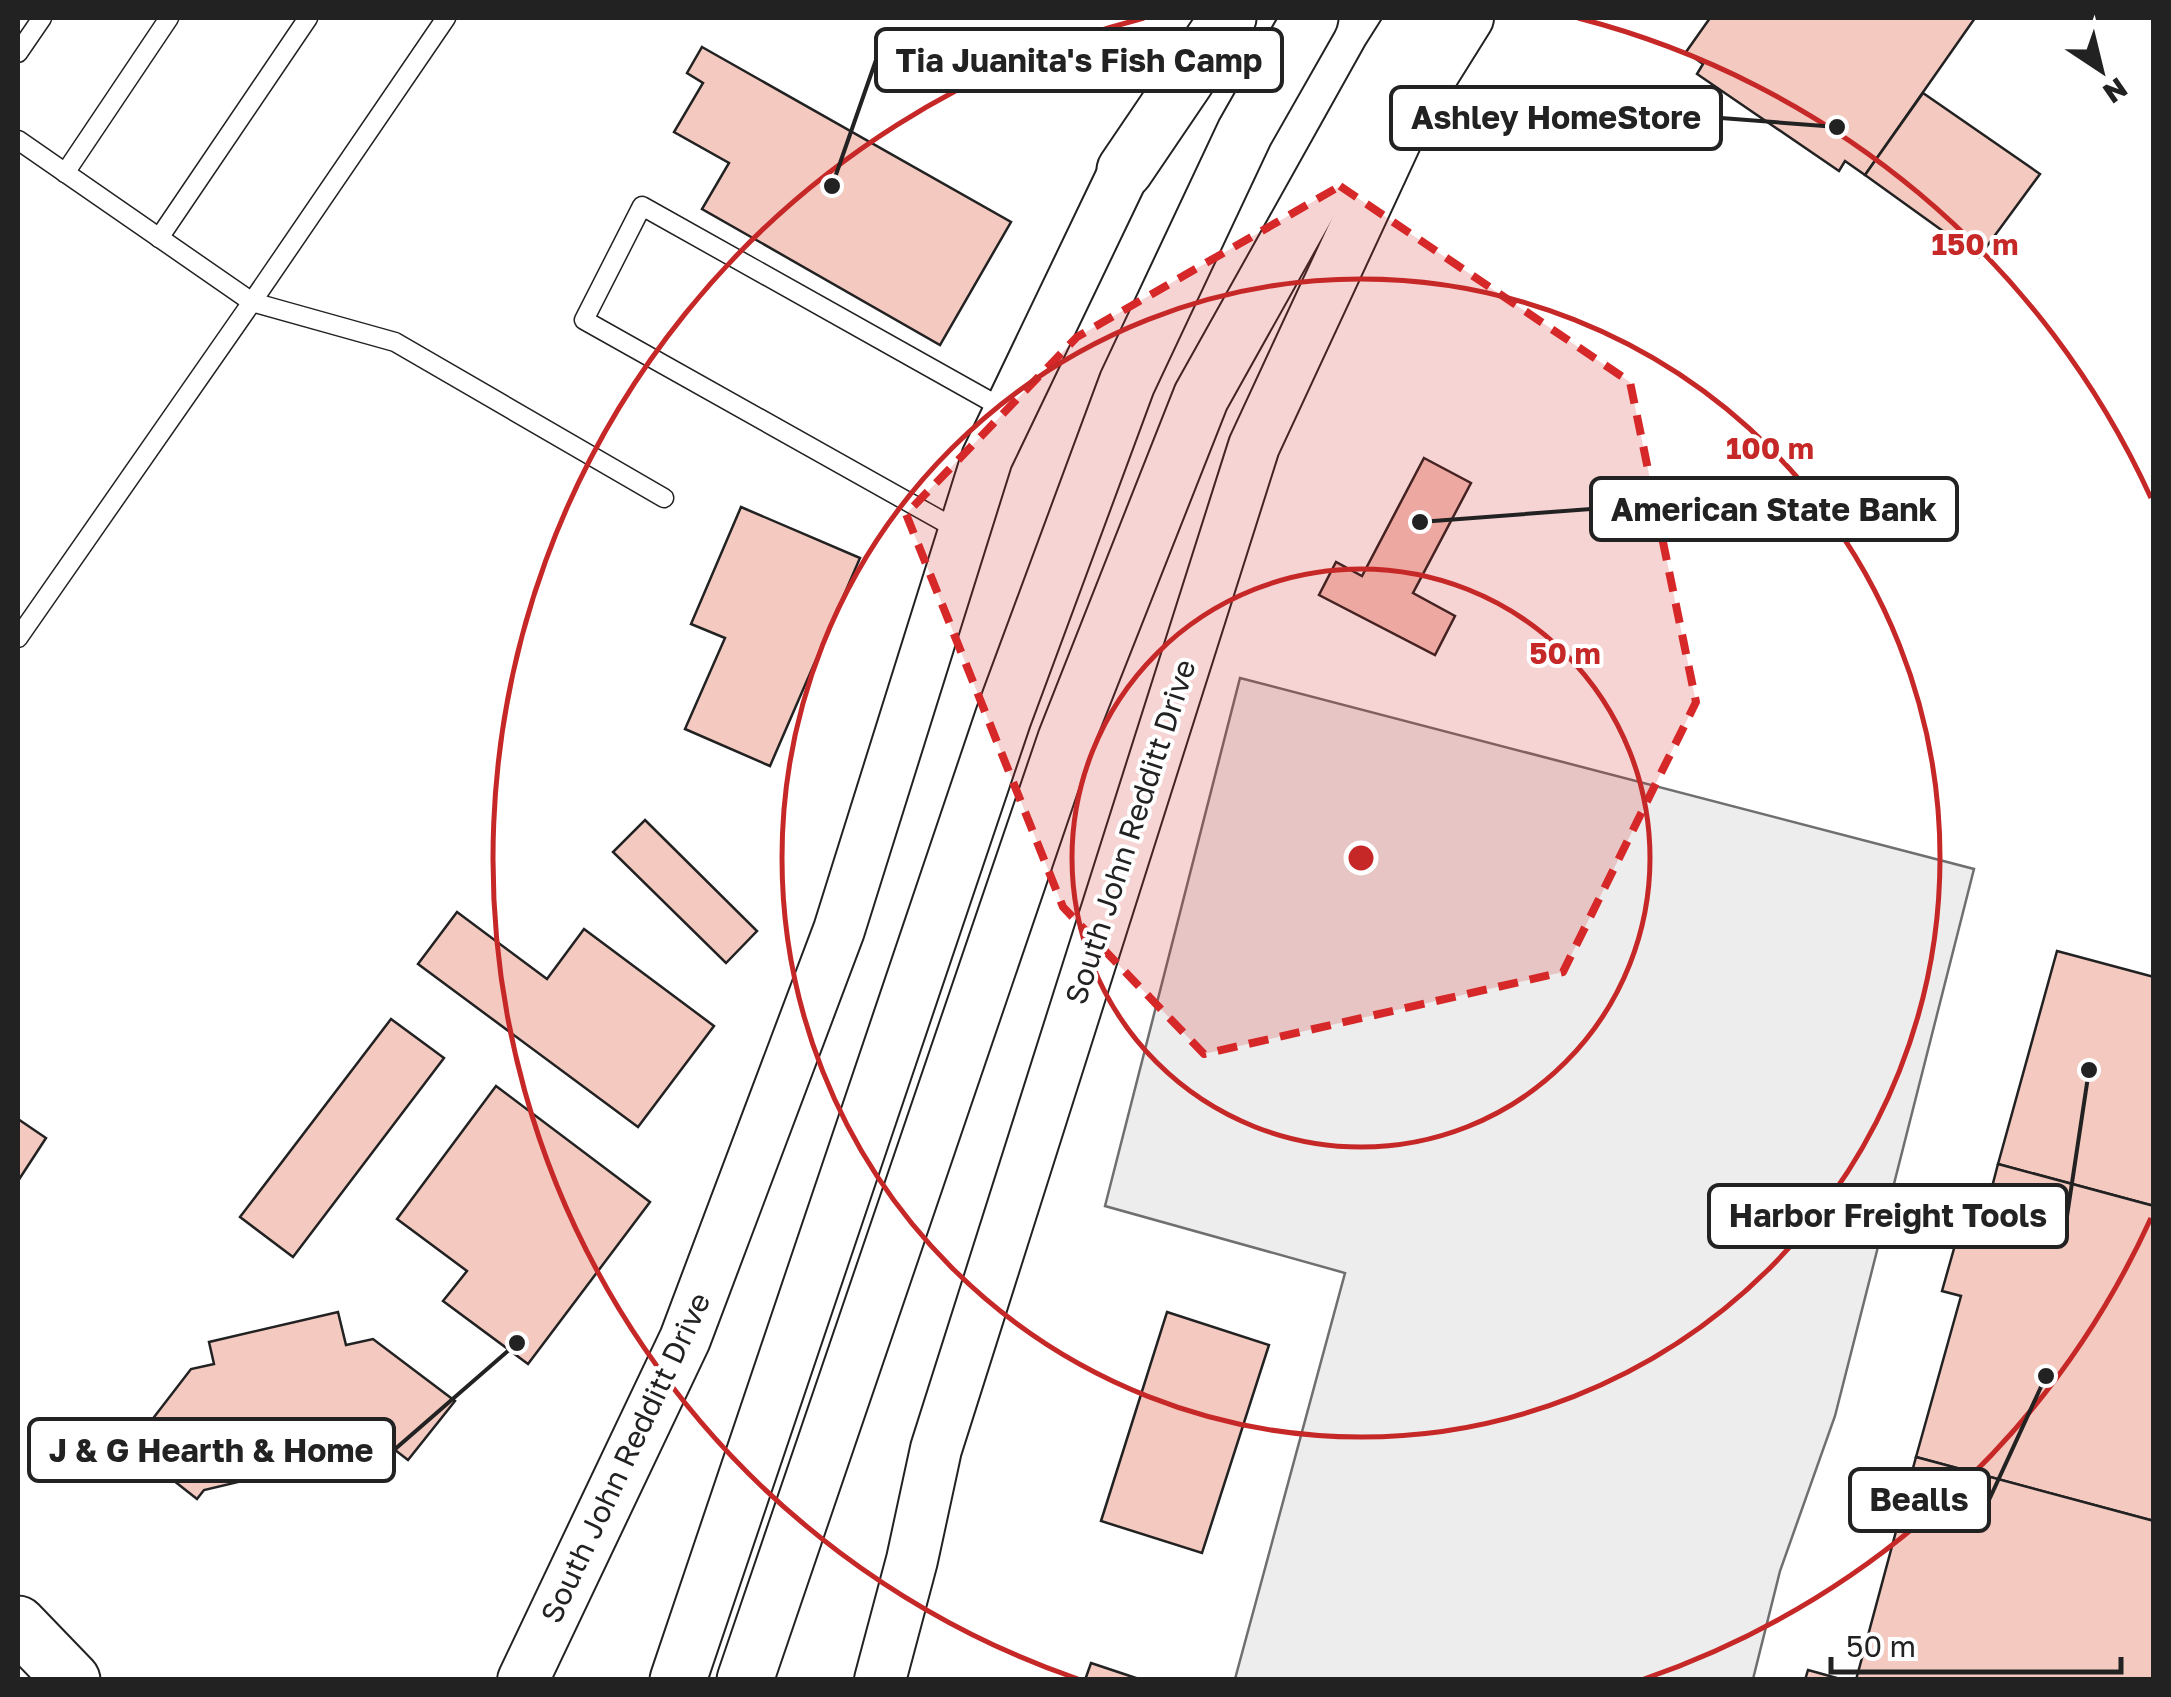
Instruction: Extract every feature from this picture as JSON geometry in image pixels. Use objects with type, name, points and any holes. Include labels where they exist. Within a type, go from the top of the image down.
[{"type":"highway","points":[[1125,170],[1228,18]]},
{"type":"highway","points":[[678,1680],[1003,718],[1127,383],[1245,132],[1310,18]]},
{"type":"highway","points":[[746,1680],[1066,739],[1201,397],[1416,18]]},
{"type":"highway","points":[[18,1624],[72,1680]]},
{"type":"main road","name":"South John Redditt Drive","points":[[880,1680],[936,1449],[1254,446],[1408,114],[1468,18]]},
{"type":"main road","name":"South John Redditt Drive","points":[[523,1680],[686,1339],[839,930],[988,458],[1125,170]]},
{"type":"lane","points":[[18,54],[42,18]]},
{"type":"lane","points":[[66,173],[169,18]]},
{"type":"lane","points":[[160,238],[308,18]]},
{"type":"lane","points":[[18,638],[446,18]]},
{"type":"lane","points":[[18,140],[252,302],[394,342],[664,498]]},
{"type":"lane","points":[[964,533],[584,320],[642,206],[1009,412]]},
{"type":"highlighted area","points":[[1340,186],[1630,382],[1696,702],[1563,972],[1204,1054],[1063,907],[906,514],[1077,337]]},
{"type":"shaded area","points":[[1240,678],[1974,869],[1835,1416],[1780,1571],[1753,1679],[1235,1679],[1345,1273],[1105,1206]]},
{"type":"building","points":[[1710,18],[1975,18],[1865,175],[1845,161],[1839,171],[1697,74],[1703,64],[1686,52]]},
{"type":"building","points":[[702,47],[1011,222],[940,345],[702,209],[729,163],[674,132],[703,83],[687,73]]},
{"type":"building","points":[[1923,93],[2040,174],[1979,257],[1865,175]]},
{"type":"building","points":[[1424,458],[1471,483],[1413,593],[1455,616],[1435,655],[1319,595],[1336,562],[1362,576]]},
{"type":"building","points":[[741,507],[860,558],[770,766],[685,729],[725,638],[691,624]]},
{"type":"building","points":[[645,820],[757,931],[726,963],[613,852]]},
{"type":"building","points":[[457,912],[547,979],[584,929],[714,1026],[638,1127],[418,964]]},
{"type":"building","points":[[2057,951],[2154,977],[2154,1206],[1998,1164]]},
{"type":"building","points":[[391,1019],[444,1058],[293,1257],[240,1217]]},
{"type":"building","points":[[496,1086],[650,1202],[528,1364],[443,1301],[467,1271],[397,1219]]},
{"type":"building","points":[[18,1119],[46,1138],[18,1181]]},
{"type":"building","points":[[1998,1164],[2154,1206],[2154,1521],[1916,1457],[1961,1296],[1942,1291],[1959,1231],[1979,1237]]},
{"type":"building","points":[[338,1312],[346,1345],[373,1339],[455,1401],[408,1460],[390,1446],[204,1490],[197,1499],[131,1447],[191,1369],[214,1364],[209,1342]]},
{"type":"building","points":[[1167,1312],[1269,1345],[1202,1553],[1101,1521]]},
{"type":"building","points":[[1916,1457],[2154,1521],[2154,1680],[1856,1680]]},
{"type":"building","points":[[1091,1663],[1142,1680],[1085,1680]]},
{"type":"building","points":[[1808,1670],[1844,1680],[1805,1680]]},
{"type":"place","name":"Ashley HomeStore","points":[[1837,127]]},
{"type":"place","name":"Tia Juanita's Fish Camp","points":[[832,186]]},
{"type":"place","name":"American State Bank","points":[[1420,522]]},
{"type":"place","name":"Harbor Freight Tools","points":[[2089,1070]]},
{"type":"place","name":"J & G Hearth & Home","points":[[517,1343]]},
{"type":"place","name":"Bealls","points":[[2046,1376]]}]
